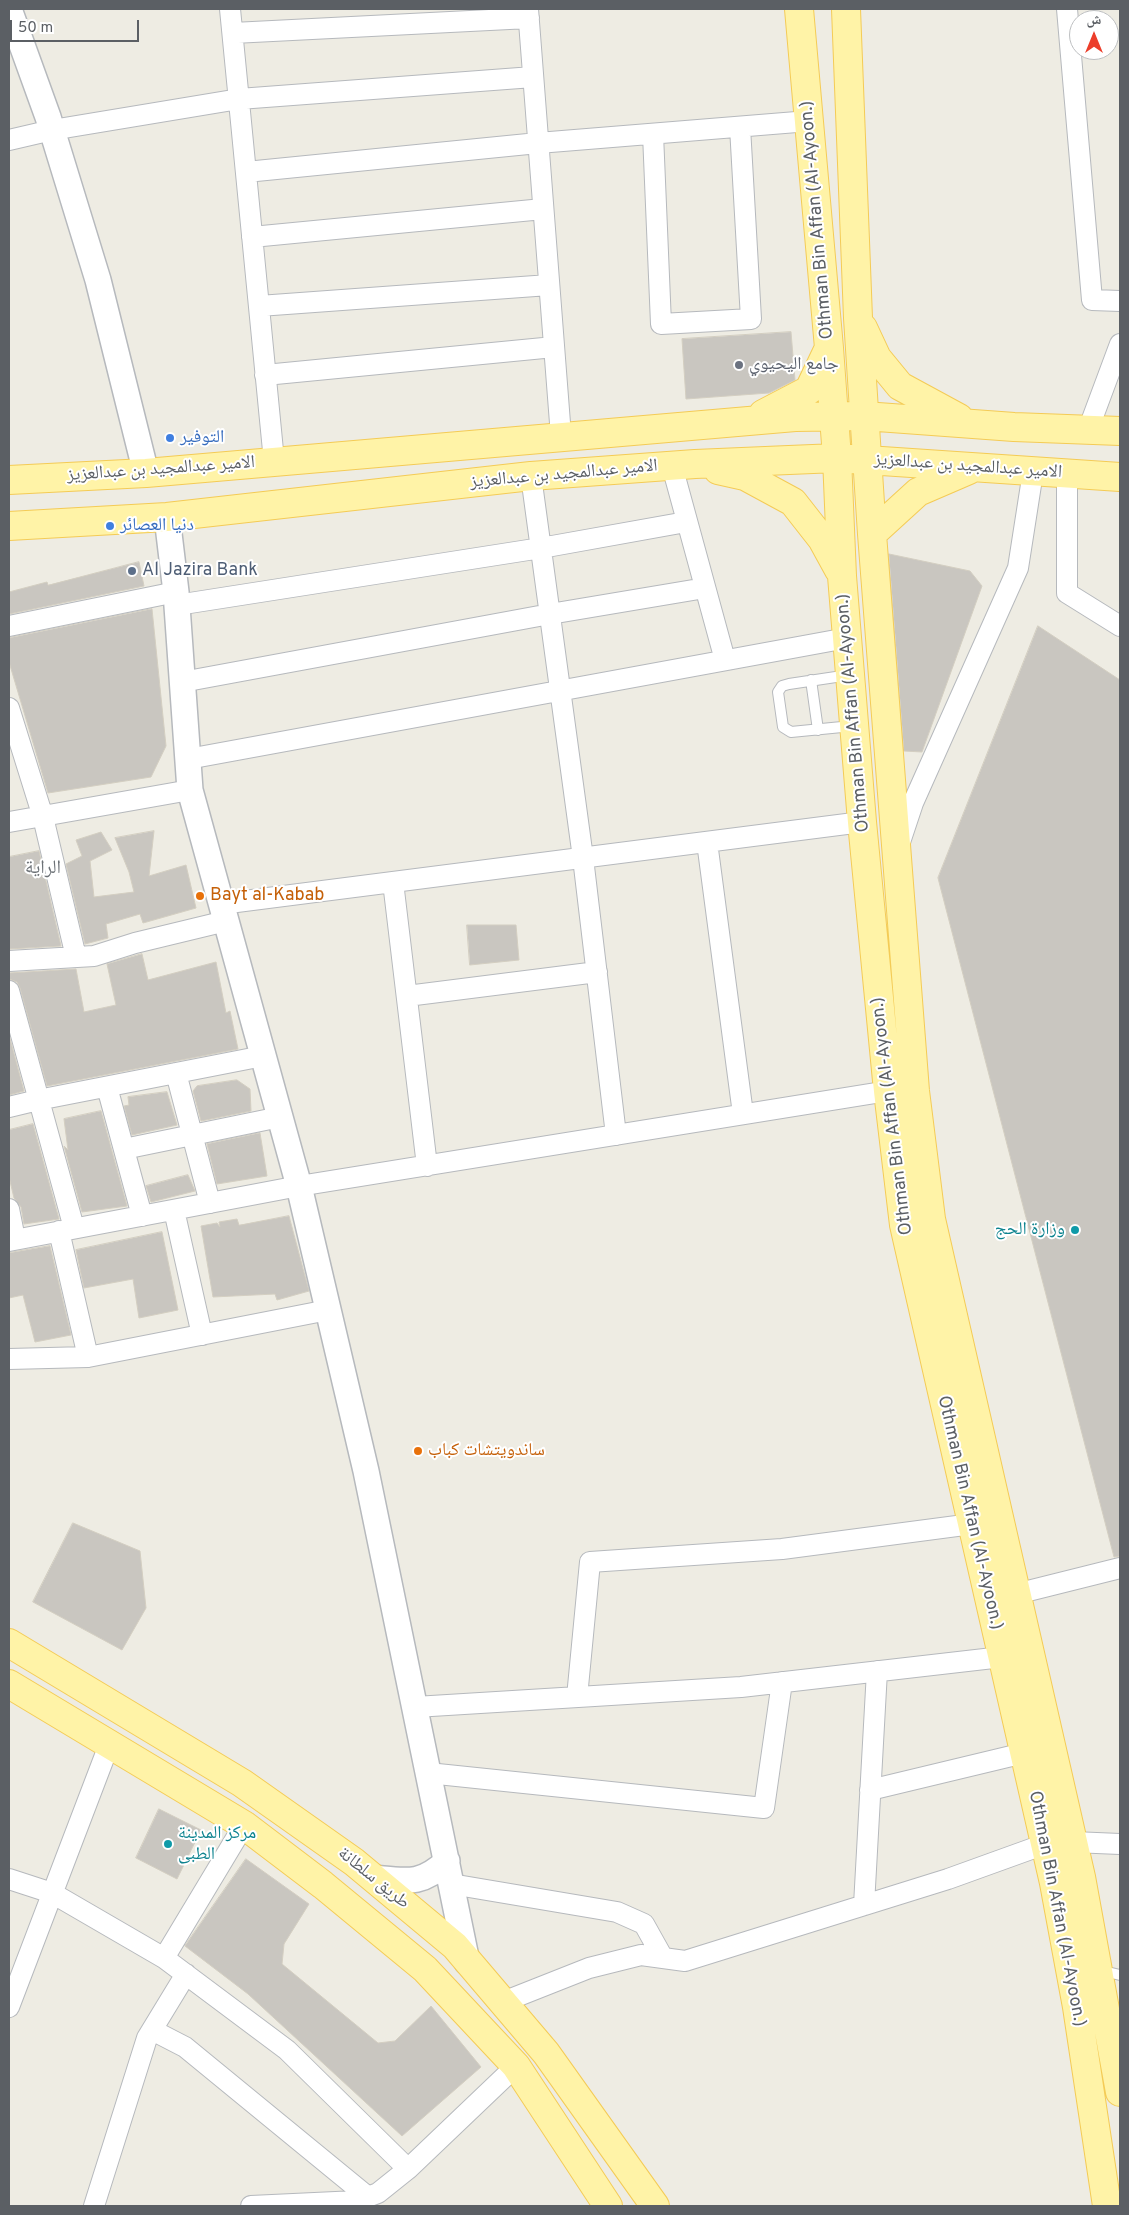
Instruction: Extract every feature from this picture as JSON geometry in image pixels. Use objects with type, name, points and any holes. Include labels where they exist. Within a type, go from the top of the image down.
[{"type":"main road","name":"Othman Bin Affan (Al-Ayoon.)","points":[[799,9],[829,348],[837,458],[842,576],[862,822],[888,1091],[904,1225],[1045,1844],[1078,2007],[1106,2206]]},
{"type":"main road","name":"Othman Bin Affan (Al-Ayoon.)","points":[[846,9],[858,318],[872,534],[916,1091],[931,1219],[1073,1842],[1109,1973],[1120,2092]]},
{"type":"main road","points":[[858,318],[877,358],[900,386],[970,424]]},
{"type":"main road","points":[[754,419],[809,390],[829,348]]},
{"type":"main road","name":"الامير عبدالمجيد بن عبدالعزيز","points":[[9,480],[146,473],[754,419],[834,415],[1120,431]]},
{"type":"main road","points":[[321,458],[326,498]]},
{"type":"main road","name":"الامير عبدالمجيد بن عبدالعزيز","points":[[9,526],[167,516],[531,476],[683,465],[837,458],[1120,477]]},
{"type":"main road","points":[[683,465],[745,476],[793,502],[822,539],[842,576]]},
{"type":"main road","points":[[872,534],[918,492],[974,468]]},
{"type":"main road","name":"طريق سلطانة","points":[[9,1643],[242,1783],[354,1862],[455,1946],[546,2053],[655,2206]]},
{"type":"main road","name":"طريق سلطانة","points":[[9,1684],[244,1825],[322,1885],[425,1969],[516,2066],[608,2206]]},
{"type":"street","points":[[9,9],[52,130],[98,280],[146,473]]},
{"type":"street","points":[[230,9],[274,461]]},
{"type":"street","points":[[1067,9],[1092,300],[1120,301]]},
{"type":"street","points":[[232,33],[528,13],[561,436]]},
{"type":"street","points":[[9,140],[52,130],[239,99],[533,78]]},
{"type":"street","points":[[246,172],[538,143],[809,121]]},
{"type":"street","points":[[652,134],[661,324],[751,319],[740,127]]},
{"type":"street","points":[[252,237],[543,209]]},
{"type":"street","points":[[258,306],[549,285]]},
{"type":"street","points":[[1088,430],[1120,344]]},
{"type":"street","points":[[265,375],[554,347]]},
{"type":"street","points":[[683,465],[686,522],[725,660]]},
{"type":"street","points":[[897,851],[913,803],[1018,568],[1033,472]]},
{"type":"street","points":[[1067,474],[1066,593],[1120,626]]},
{"type":"street","points":[[531,476],[583,858],[616,1135]]},
{"type":"street","points":[[167,516],[176,599],[190,790],[299,1186],[366,1471],[467,1962]]},
{"type":"street","points":[[9,626],[176,599],[541,548],[686,522]]},
{"type":"street","points":[[182,682],[550,614],[704,588]]},
{"type":"street","points":[[188,760],[847,638]]},
{"type":"street","points":[[9,708],[43,817],[76,957]]},
{"type":"street","points":[[9,822],[190,790]]},
{"type":"street","points":[[9,961],[94,956],[224,912],[393,882],[862,822]]},
{"type":"street","points":[[707,842],[743,1114]]},
{"type":"street","points":[[393,882],[427,1166]]},
{"type":"street","points":[[407,996],[597,972]]},
{"type":"street","points":[[9,991],[38,1100],[67,1230],[88,1357]]},
{"type":"street","points":[[9,1107],[263,1056]]},
{"type":"street","points":[[176,1073],[210,1203]]},
{"type":"street","points":[[107,1087],[142,1216]]},
{"type":"street","points":[[9,1209],[12,1240],[299,1186],[888,1091]]},
{"type":"street","points":[[124,1149],[280,1117]]},
{"type":"street","points":[[174,1210],[202,1335]]},
{"type":"street","points":[[9,1359],[88,1357],[328,1310]]},
{"type":"street","points":[[577,1697],[590,1562],[782,1550],[972,1524]]},
{"type":"street","points":[[1016,1594],[1120,1568]]},
{"type":"street","points":[[415,1707],[742,1687],[1002,1657]]},
{"type":"street","points":[[864,1905],[877,1671]]},
{"type":"street","points":[[428,1773],[764,1808],[782,1682]]},
{"type":"street","points":[[9,2007],[109,1745]]},
{"type":"street","points":[[870,1790],[1024,1753]]},
{"type":"street","points":[[164,1958],[244,1825]]},
{"type":"street","points":[[503,2002],[588,1968],[641,1955],[684,1961],[948,1878],[1045,1844],[1073,1842],[1120,1844]]},
{"type":"street","points":[[373,1878],[419,1880],[434,1874],[449,1873],[617,1912],[644,1924],[655,1940],[663,1958]]},
{"type":"street","points":[[9,1879],[52,1893],[164,1958],[287,2050],[408,2169]]},
{"type":"street","points":[[94,2206],[148,2038],[186,1974]]},
{"type":"street","points":[[152,2030],[185,2047],[368,2197]]},
{"type":"street","points":[[251,2206],[357,2201],[378,2193],[408,2169],[516,2066]]},
{"type":"lane","points":[[850,675],[782,686],[778,692],[782,727],[786,730],[791,732],[855,726]]},
{"type":"lane","points":[[811,680],[818,730]]},
{"type":"building","name":"جامع اليحيوي","points":[[791,332],[795,380],[769,393],[686,399],[682,339]]},
{"type":"building","points":[[889,554],[970,571],[982,586],[922,752],[904,751]]},
{"type":"building","points":[[139,562],[144,586],[9,614],[9,592],[47,582],[48,585]]},
{"type":"building","points":[[152,609],[166,746],[151,777],[48,793],[9,662],[9,638]]},
{"type":"building","name":"وزارة الحج","points":[[1038,626],[1120,680],[1120,1556],[1114,1557],[938,878]]},
{"type":"building","points":[[154,831],[149,876],[186,865],[196,908],[143,923],[140,914],[106,924],[108,938],[85,944],[66,864],[82,856],[76,840],[101,832],[112,850],[90,861],[94,897],[134,892],[129,872],[115,838]]},
{"type":"building","points":[[39,851],[61,946],[9,949],[9,857]]},
{"type":"building","points":[[467,925],[516,925],[519,960],[470,965]]},
{"type":"building","points":[[142,954],[148,980],[216,962],[226,1013],[230,1011],[238,1049],[47,1086],[20,988],[17,982],[9,979],[9,973],[76,969],[84,1012],[116,1005],[107,964]]},
{"type":"building","points":[[9,1035],[24,1091],[9,1095]]},
{"type":"building","points":[[237,1080],[250,1089],[251,1111],[201,1121],[193,1091],[197,1086]]},
{"type":"building","points":[[167,1092],[177,1125],[132,1135],[124,1106],[129,1105],[128,1097]]},
{"type":"building","points":[[101,1111],[127,1206],[82,1212],[64,1146],[68,1150],[64,1119]]},
{"type":"building","points":[[33,1124],[59,1219],[24,1224],[21,1207],[14,1198],[9,1177],[9,1130]]},
{"type":"building","points":[[260,1133],[267,1176],[217,1184],[207,1144]]},
{"type":"building","points":[[188,1175],[195,1191],[151,1202],[146,1186]]},
{"type":"building","points":[[289,1216],[309,1291],[277,1300],[275,1294],[213,1297],[201,1226],[217,1223],[220,1227],[219,1222],[237,1219],[239,1225]]},
{"type":"building","points":[[162,1232],[178,1310],[139,1318],[133,1279],[84,1288],[76,1250]]},
{"type":"building","points":[[50,1246],[71,1335],[35,1342],[23,1295],[9,1298],[9,1253]]},
{"type":"building","points":[[73,1523],[140,1551],[146,1608],[122,1650],[33,1602]]},
{"type":"building","name":"مرکز المدینة الطبی","points":[[159,1809],[201,1830],[177,1879],[136,1858]]},
{"type":"building","points":[[246,1859],[309,1904],[284,1944],[282,1964],[378,2043],[395,2041],[431,2006],[481,2067],[402,2136],[248,1994],[185,1946]]},
{"type":"place","name":"جامع اليحيوي","points":[[739,365]]},
{"type":"place","name":"التوفير","points":[[170,438]]},
{"type":"place","name":"دنيا العصائر","points":[[110,526]]},
{"type":"place","name":"Al Jazira Bank","points":[[132,571]]},
{"type":"place","name":"Bayt al-Kabab","points":[[200,896]]},
{"type":"place","name":"وزارة الحج","points":[[1075,1230]]},
{"type":"place","name":"ساندويتشات كباب","points":[[418,1451]]},
{"type":"place","name":"مرکز المدینة الطبی","points":[[168,1844]]},
{"type":"district","name":"الراية","points":[[43,869]]}]
